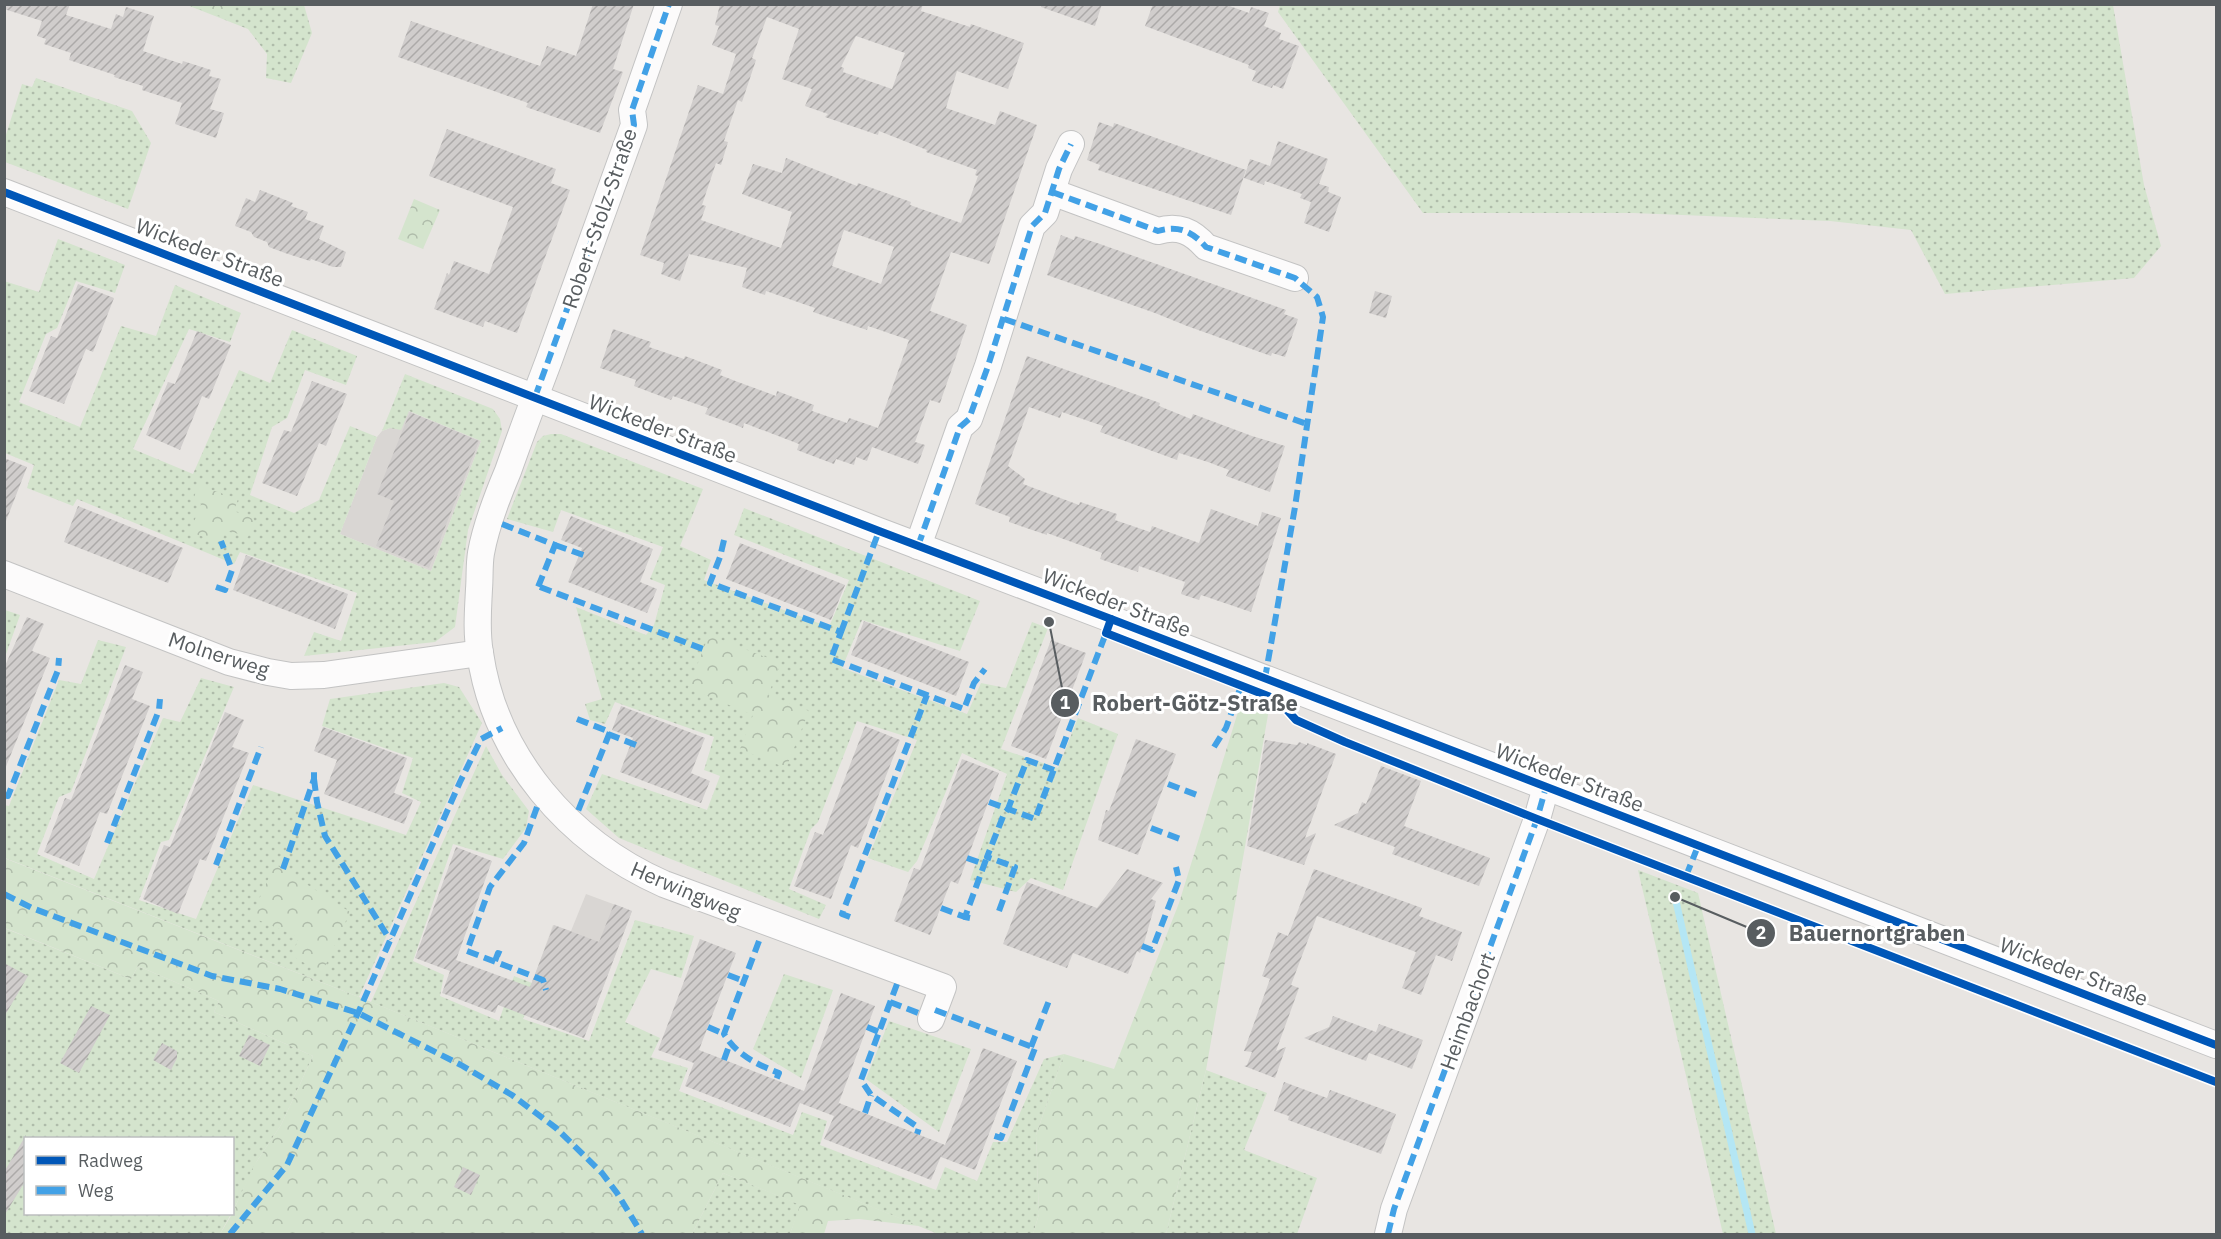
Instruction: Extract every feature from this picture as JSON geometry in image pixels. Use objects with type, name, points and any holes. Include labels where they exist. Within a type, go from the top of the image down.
[{"type":"street","name":"Robert-Stolz-Straße","points":[[535,397],[634,125],[632,110],[669,4]]},
{"type":"street","points":[[918,546],[960,427],[969,419],[984,377],[1032,226],[1045,213],[1059,169],[1071,144]]},
{"type":"street","name":"Wickeder Straße","points":[[4,192],[2217,1046]]},
{"type":"street","points":[[1052,192],[1158,231],[1172,227],[1196,235],[1206,247],[1295,278]]},
{"type":"street","name":"Herwingweg","points":[[535,397],[493,510],[481,554],[477,616],[480,653],[494,708],[521,763],[551,803],[581,833],[625,865],[664,884],[944,987],[931,1018]]},
{"type":"street","name":"Molnerweg","points":[[4,574],[228,662],[291,676],[324,675],[480,653]]},
{"type":"street","name":"Heimbachort","points":[[1388,1234],[1394,1209],[1537,819],[1546,787]]},
{"type":"shaded area","points":[[408,411],[481,441],[431,571],[340,534],[377,437]]},
{"type":"shaded area","points":[[586,894],[632,911],[584,1038],[527,1016],[536,972],[553,925],[571,931]]},
{"type":"green space","points":[[187,5],[304,5],[312,33],[291,83],[266,78],[267,54],[248,29]]},
{"type":"green space","points":[[187,5],[231,5],[226,18]]},
{"type":"green space","points":[[1280,5],[2113,5],[2144,185],[2161,246],[2134,278],[1945,294],[1911,230],[1830,221],[1633,213],[1423,213],[1278,12]]},
{"type":"green space","points":[[36,78],[132,111],[151,143],[128,209],[5,162],[5,138],[22,84],[32,87]]},
{"type":"green space","points":[[414,199],[440,210],[423,249],[398,239]]},
{"type":"green space","points":[[58,239],[125,265],[115,293],[76,281],[57,328],[46,334],[19,402],[80,427],[121,326],[156,336],[175,285],[241,313],[230,342],[189,329],[133,449],[193,474],[239,370],[270,383],[292,330],[357,356],[346,385],[305,370],[287,418],[272,427],[250,495],[294,513],[319,500],[350,426],[377,437],[340,534],[431,571],[481,441],[409,411],[401,430],[390,428],[382,431],[405,374],[493,409],[500,419],[502,431],[468,530],[455,627],[435,642],[304,656],[314,632],[341,641],[357,593],[240,552],[234,564],[77,499],[73,506],[27,488],[34,465],[5,453],[4,281],[39,292]]},
{"type":"green space","points":[[561,434],[703,489],[680,546],[711,560],[704,580],[829,627],[849,580],[734,535],[744,508],[980,601],[960,651],[862,620],[842,668],[967,714],[981,683],[1006,688],[1032,622],[1048,628],[1001,749],[1058,768],[1078,718],[1118,734],[1063,890],[1031,878],[1016,892],[970,880],[1007,774],[962,753],[917,861],[908,872],[868,858],[917,740],[857,721],[818,822],[811,829],[789,889],[826,905],[819,919],[619,838],[586,809],[602,774],[707,810],[720,776],[704,770],[714,737],[615,702],[605,724],[590,720],[585,704],[602,699],[576,607],[646,635],[654,625],[665,585],[650,579],[663,547],[561,510],[553,532],[507,519],[537,442],[543,436]]},
{"type":"green space","points":[[198,485],[238,499],[234,511],[254,519],[248,537],[226,530],[222,540],[218,542],[190,532],[201,504],[193,501]]},
{"type":"green space","points":[[4,610],[20,615],[5,657]]},
{"type":"green space","points":[[709,635],[781,663],[768,695],[809,711],[786,768],[740,749],[753,715],[688,688]]},
{"type":"green space","points":[[98,640],[126,647],[71,792],[59,797],[37,854],[94,879],[163,718],[180,722],[201,678],[234,687],[169,840],[161,842],[139,900],[196,919],[253,785],[406,835],[421,802],[402,793],[413,758],[322,726],[330,699],[444,683],[459,687],[482,723],[359,997],[5,858],[4,805],[9,806],[59,680],[81,684]]},
{"type":"green space","points":[[1241,702],[1269,709],[1206,1070],[1166,1234],[1033,1234],[1039,1214],[1036,1135],[1064,1054],[1114,1069],[1179,903]]},
{"type":"green space","points":[[486,746],[502,775],[529,811],[526,828],[503,859],[453,844],[413,961],[444,975],[440,996],[499,1021],[514,976],[537,985],[523,1019],[589,1041],[635,920],[694,936],[681,978],[651,969],[625,1022],[660,1038],[651,1057],[688,1068],[679,1091],[793,1135],[802,1112],[827,1121],[820,1145],[936,1190],[945,1167],[977,1181],[993,1142],[1007,1142],[1044,1059],[1064,1054],[1036,1135],[1039,1214],[1033,1234],[938,1234],[371,1002]]},
{"type":"green space","points":[[4,858],[359,997],[919,1226],[859,1219],[828,1221],[824,1234],[790,1234],[800,1205],[723,1173],[692,1234],[220,1234],[231,1215],[234,1215],[234,1210],[253,1167],[281,1125],[313,1056],[214,1012],[219,1001],[138,966],[131,979],[5,928]]},
{"type":"green space","points":[[275,864],[350,912],[322,973],[292,956],[299,937],[251,917]]},
{"type":"green space","points":[[1638,870],[1698,893],[1776,1234],[1723,1234]]},
{"type":"green space","points":[[4,928],[131,979],[138,966],[219,1001],[214,1012],[313,1056],[281,1125],[257,1161],[234,1209],[234,1137],[24,1137],[24,1215],[230,1215],[220,1234],[5,1234]]},
{"type":"green space","points":[[784,974],[833,990],[801,1078],[753,1049]]},
{"type":"green space","points":[[889,1021],[971,1049],[939,1132],[866,1079]]},
{"type":"green space","points":[[1206,1070],[1267,1093],[1244,1150],[1317,1178],[1297,1234],[1166,1234]]},
{"type":"green space","points":[[723,1173],[801,1205],[790,1234],[692,1234]]},
{"type":"building","points":[[4,4],[70,4],[66,15],[111,29],[116,14],[123,17],[126,7],[154,16],[143,51],[182,64],[183,61],[211,70],[209,76],[221,79],[210,109],[224,113],[216,138],[175,124],[182,103],[142,90],[143,86],[114,77],[115,75],[69,60],[71,53],[44,44],[46,39],[37,36],[42,21],[4,9]]},
{"type":"building","points":[[593,4],[634,4],[613,69],[623,72],[600,133],[526,107],[528,103],[398,57],[411,21],[540,66],[547,46],[576,56]]},
{"type":"building","points":[[720,4],[923,4],[921,11],[970,27],[971,24],[1024,43],[1008,89],[957,71],[946,108],[995,125],[1000,111],[1037,125],[989,264],[951,252],[930,311],[967,325],[940,403],[930,400],[915,442],[925,445],[918,464],[872,447],[867,461],[856,457],[854,465],[836,459],[834,464],[797,450],[799,444],[744,423],[743,428],[705,414],[708,408],[673,396],[671,400],[634,386],[636,380],[600,368],[613,329],[651,342],[649,347],[684,359],[685,356],[722,370],[720,375],[738,382],[776,396],[777,391],[814,405],[812,411],[847,423],[849,418],[878,428],[909,340],[868,326],[867,330],[813,312],[815,308],[766,291],[765,295],[742,287],[747,268],[689,254],[680,281],[661,274],[664,263],[640,255],[698,85],[723,94],[736,54],[712,45],[719,26],[715,25]],"holes":[[[767,17],[799,29],[782,79],[812,89],[805,106],[828,114],[825,117],[878,135],[879,131],[927,150],[926,152],[977,170],[975,175],[978,176],[961,223],[910,205],[911,202],[858,183],[857,186],[786,158],[782,173],[753,164],[742,194],[792,212],[781,248],[701,220],[706,206],[702,205],[716,163],[721,165],[728,142],[724,141],[738,100],[742,102],[756,60],[752,58]],[[856,36],[905,53],[892,89],[843,72],[844,68],[841,67]],[[844,230],[894,247],[881,284],[832,266]]]},
{"type":"building","points":[[1041,4],[1102,4],[1095,26],[1041,7]]},
{"type":"building","points":[[1153,4],[1224,4],[1249,13],[1251,7],[1269,13],[1264,26],[1281,33],[1279,39],[1299,46],[1283,89],[1252,81],[1256,71],[1248,68],[1249,65],[1145,26]]},
{"type":"building","points":[[1099,122],[1113,127],[1114,123],[1246,170],[1231,215],[1098,170],[1100,165],[1087,160]]},
{"type":"building","points":[[447,129],[556,169],[551,183],[570,190],[517,333],[485,321],[483,327],[434,309],[447,273],[449,275],[454,261],[489,274],[513,207],[429,176]]},
{"type":"building","points":[[1278,141],[1328,159],[1319,184],[1329,187],[1328,192],[1341,197],[1329,232],[1304,223],[1311,202],[1300,198],[1302,194],[1265,181],[1264,185],[1244,178],[1250,159],[1270,166]]},
{"type":"building","points":[[260,190],[293,203],[291,206],[308,212],[305,219],[324,226],[319,239],[346,252],[341,267],[333,267],[311,259],[310,261],[269,247],[267,242],[254,237],[251,232],[235,226],[246,198],[255,202]]},
{"type":"building","points":[[1061,235],[1074,240],[1075,236],[1100,244],[1286,310],[1284,314],[1298,319],[1285,357],[1272,353],[1271,356],[1047,275]]},
{"type":"building","points":[[78,284],[114,298],[93,352],[86,349],[64,404],[29,391],[51,336],[57,338]]},
{"type":"building","points":[[1375,291],[1392,296],[1386,318],[1369,313]]},
{"type":"building","points":[[197,331],[231,345],[209,399],[202,396],[180,450],[146,435],[168,382],[175,384]]},
{"type":"building","points":[[1027,356],[1160,403],[1159,406],[1191,419],[1193,414],[1285,446],[1270,492],[1226,476],[1229,470],[1208,462],[1179,453],[1177,460],[1100,432],[1103,426],[1062,412],[1060,418],[1029,407],[1008,466],[1025,479],[1023,484],[1079,505],[1080,502],[1117,514],[1115,520],[1150,532],[1152,526],[1199,543],[1211,509],[1258,526],[1262,512],[1281,518],[1251,612],[1201,595],[1199,600],[1181,594],[1185,582],[1139,566],[1138,572],[1100,559],[1102,553],[1009,522],[1010,517],[975,504]]},
{"type":"building","points":[[312,381],[347,394],[326,446],[319,443],[297,496],[262,483],[284,430],[291,432]]},
{"type":"building","points":[[410,412],[479,441],[429,568],[376,546],[394,501],[377,494]]},
{"type":"building","points":[[4,458],[27,467],[6,521],[4,521]]},
{"type":"building","points":[[78,506],[183,548],[168,583],[64,542]]},
{"type":"building","points":[[571,516],[653,549],[640,582],[657,589],[647,613],[568,582],[582,548],[561,540]]},
{"type":"building","points":[[740,543],[845,585],[831,620],[726,579]]},
{"type":"building","points":[[246,555],[348,594],[335,629],[233,590]]},
{"type":"building","points":[[27,617],[44,624],[32,651],[50,658],[5,769],[4,668]]},
{"type":"building","points":[[864,621],[969,662],[956,696],[851,655]]},
{"type":"building","points":[[1051,640],[1086,653],[1046,759],[1011,746]]},
{"type":"building","points":[[125,665],[143,672],[132,699],[150,706],[107,814],[100,812],[79,866],[44,852],[65,798],[71,800]]},
{"type":"building","points":[[621,706],[705,738],[691,773],[710,781],[701,803],[620,772],[633,738],[612,730]]},
{"type":"building","points":[[225,712],[244,720],[232,747],[249,753],[206,861],[200,859],[178,914],[143,899],[164,845],[170,847]]},
{"type":"building","points":[[865,726],[900,740],[858,848],[851,845],[831,899],[794,886],[815,832],[823,835]]},
{"type":"building","points":[[323,727],[407,758],[394,793],[413,800],[404,824],[324,794],[337,760],[314,751]]},
{"type":"building","points":[[1136,739],[1176,754],[1138,855],[1098,840],[1106,810],[1109,811]]},
{"type":"building","points":[[1265,740],[1297,745],[1299,742],[1307,745],[1307,743],[1336,754],[1305,838],[1316,833],[1304,865],[1247,846]]},
{"type":"building","points":[[962,759],[999,773],[958,884],[951,881],[930,935],[894,921],[914,868],[920,870]]},
{"type":"building","points":[[1381,766],[1421,781],[1404,826],[1490,858],[1479,886],[1392,854],[1395,847],[1334,825],[1358,813],[1362,802],[1366,804]]},
{"type":"building","points":[[456,847],[492,861],[456,960],[530,987],[554,925],[599,942],[614,904],[632,911],[584,1038],[498,1005],[495,1013],[442,993],[450,971],[415,958]]},
{"type":"building","points":[[1127,869],[1163,883],[1151,899],[1156,901],[1144,943],[1140,953],[1137,951],[1128,974],[1073,953],[1067,968],[1003,944],[1027,882],[1097,908]]},
{"type":"building","points":[[1314,869],[1422,908],[1419,916],[1462,932],[1452,961],[1436,955],[1421,995],[1402,988],[1416,952],[1317,916],[1291,985],[1299,988],[1276,1051],[1286,1047],[1275,1078],[1244,1066],[1247,1065],[1252,1052],[1244,1051],[1270,979],[1262,976],[1278,932],[1288,936]]},
{"type":"building","points":[[700,939],[736,953],[699,1050],[804,1091],[841,993],[875,1006],[838,1105],[839,1103],[945,1145],[983,1048],[1017,1061],[975,1170],[941,1157],[944,1149],[931,1180],[824,1139],[834,1116],[800,1103],[790,1127],[685,1086],[694,1063],[658,1050]]},
{"type":"building","points":[[4,963],[28,976],[4,1017]]},
{"type":"building","points":[[91,1006],[110,1015],[79,1073],[60,1063]]},
{"type":"building","points":[[1333,1016],[1376,1032],[1379,1024],[1423,1040],[1412,1069],[1369,1053],[1366,1061],[1304,1038],[1329,1027]]},
{"type":"building","points":[[249,1035],[270,1045],[260,1066],[239,1056]]},
{"type":"building","points":[[162,1043],[177,1051],[177,1058],[171,1070],[153,1060]]},
{"type":"building","points":[[1284,1082],[1327,1098],[1330,1090],[1396,1114],[1381,1154],[1288,1120],[1289,1116],[1274,1111]]},
{"type":"building","points":[[24,1138],[24,1183],[4,1216],[4,1172]]},
{"type":"building","points":[[463,1167],[480,1175],[471,1195],[454,1187]]},
{"type":"waterway","points":[[1675,897],[1752,1234]]},
{"type":"marked path","points":[[535,397],[634,125],[632,110],[669,4]]},
{"type":"marked path","points":[[918,546],[960,427],[969,419],[988,366],[1032,226],[1045,213],[1059,169],[1071,144]]},
{"type":"marked path","points":[[1052,192],[1158,231],[1178,229],[1190,233],[1206,247],[1295,278],[1317,297],[1323,317],[1295,507],[1264,684]]},
{"type":"marked path","points":[[1004,319],[1307,424]]},
{"type":"marked path","points":[[502,524],[555,545],[536,592]]},
{"type":"marked path","points":[[841,632],[879,531]]},
{"type":"marked path","points":[[724,540],[710,583],[841,632],[831,659],[964,709],[974,683],[985,669]]},
{"type":"marked path","points":[[216,587],[225,590],[232,570],[221,541]]},
{"type":"marked path","points":[[555,545],[589,557]]},
{"type":"marked path","points":[[540,587],[703,649]]},
{"type":"marked path","points":[[999,911],[1015,867],[987,857],[1008,809],[1035,819],[1106,633]]},
{"type":"marked path","points":[[4,795],[8,796],[58,670],[59,658]]},
{"type":"marked path","points":[[1214,747],[1226,728],[1241,686]]},
{"type":"marked path","points":[[850,917],[842,914],[927,695]]},
{"type":"marked path","points":[[107,843],[159,710],[160,699]]},
{"type":"marked path","points":[[577,719],[610,732],[578,811]]},
{"type":"marked path","points":[[230,1234],[287,1165],[481,739],[502,728]]},
{"type":"marked path","points":[[608,734],[641,747]]},
{"type":"marked path","points":[[216,865],[261,747]]},
{"type":"marked path","points":[[989,802],[1008,809],[1027,760],[1054,770]]},
{"type":"marked path","points":[[283,869],[314,779],[314,767]]},
{"type":"marked path","points":[[314,779],[325,836],[390,940]]},
{"type":"marked path","points":[[1168,784],[1197,795]]},
{"type":"marked path","points":[[1388,1234],[1394,1209],[1537,819],[1546,787]]},
{"type":"marked path","points":[[537,807],[524,843],[490,887],[467,951],[543,980],[546,990]]},
{"type":"marked path","points":[[1151,828],[1180,839]]},
{"type":"marked path","points":[[1686,876],[1698,846]]},
{"type":"marked path","points":[[970,918],[965,917],[987,857]]},
{"type":"marked path","points":[[967,858],[984,864]]},
{"type":"marked path","points":[[1142,946],[1152,950],[1179,880],[1176,867]]},
{"type":"marked path","points":[[4,894],[32,908],[212,976],[280,989],[358,1013],[461,1065],[512,1095],[556,1128],[602,1173],[642,1234]]},
{"type":"marked path","points":[[941,908],[965,917]]},
{"type":"marked path","points":[[759,941],[724,1034],[735,1048],[748,1058],[779,1073],[776,1080]]},
{"type":"marked path","points":[[495,961],[498,953],[505,956]]},
{"type":"marked path","points":[[728,975],[744,981]]},
{"type":"marked path","points":[[897,984],[861,1080],[871,1095],[919,1128],[917,1134]]},
{"type":"marked path","points":[[1031,1047],[1050,998]]},
{"type":"marked path","points":[[890,1002],[921,1014]]},
{"type":"marked path","points":[[935,1010],[1035,1048],[1001,1138],[989,1134]]},
{"type":"marked path","points":[[708,1027],[724,1034]]},
{"type":"marked path","points":[[867,1027],[879,1032]]},
{"type":"marked path","points":[[724,1060],[730,1043]]},
{"type":"marked path","points":[[865,1113],[871,1095]]},
{"type":"cycle path","points":[[4,192],[2216,1045]]},
{"type":"cycle path","points":[[1111,619],[1106,633],[1278,700],[1296,720],[1345,742],[1537,819],[2216,1082]]},
{"type":"place","name":"Robert-Götz-Straße","points":[[1049,622]]},
{"type":"place","name":"Bauernortgraben","points":[[1675,897]]}]
